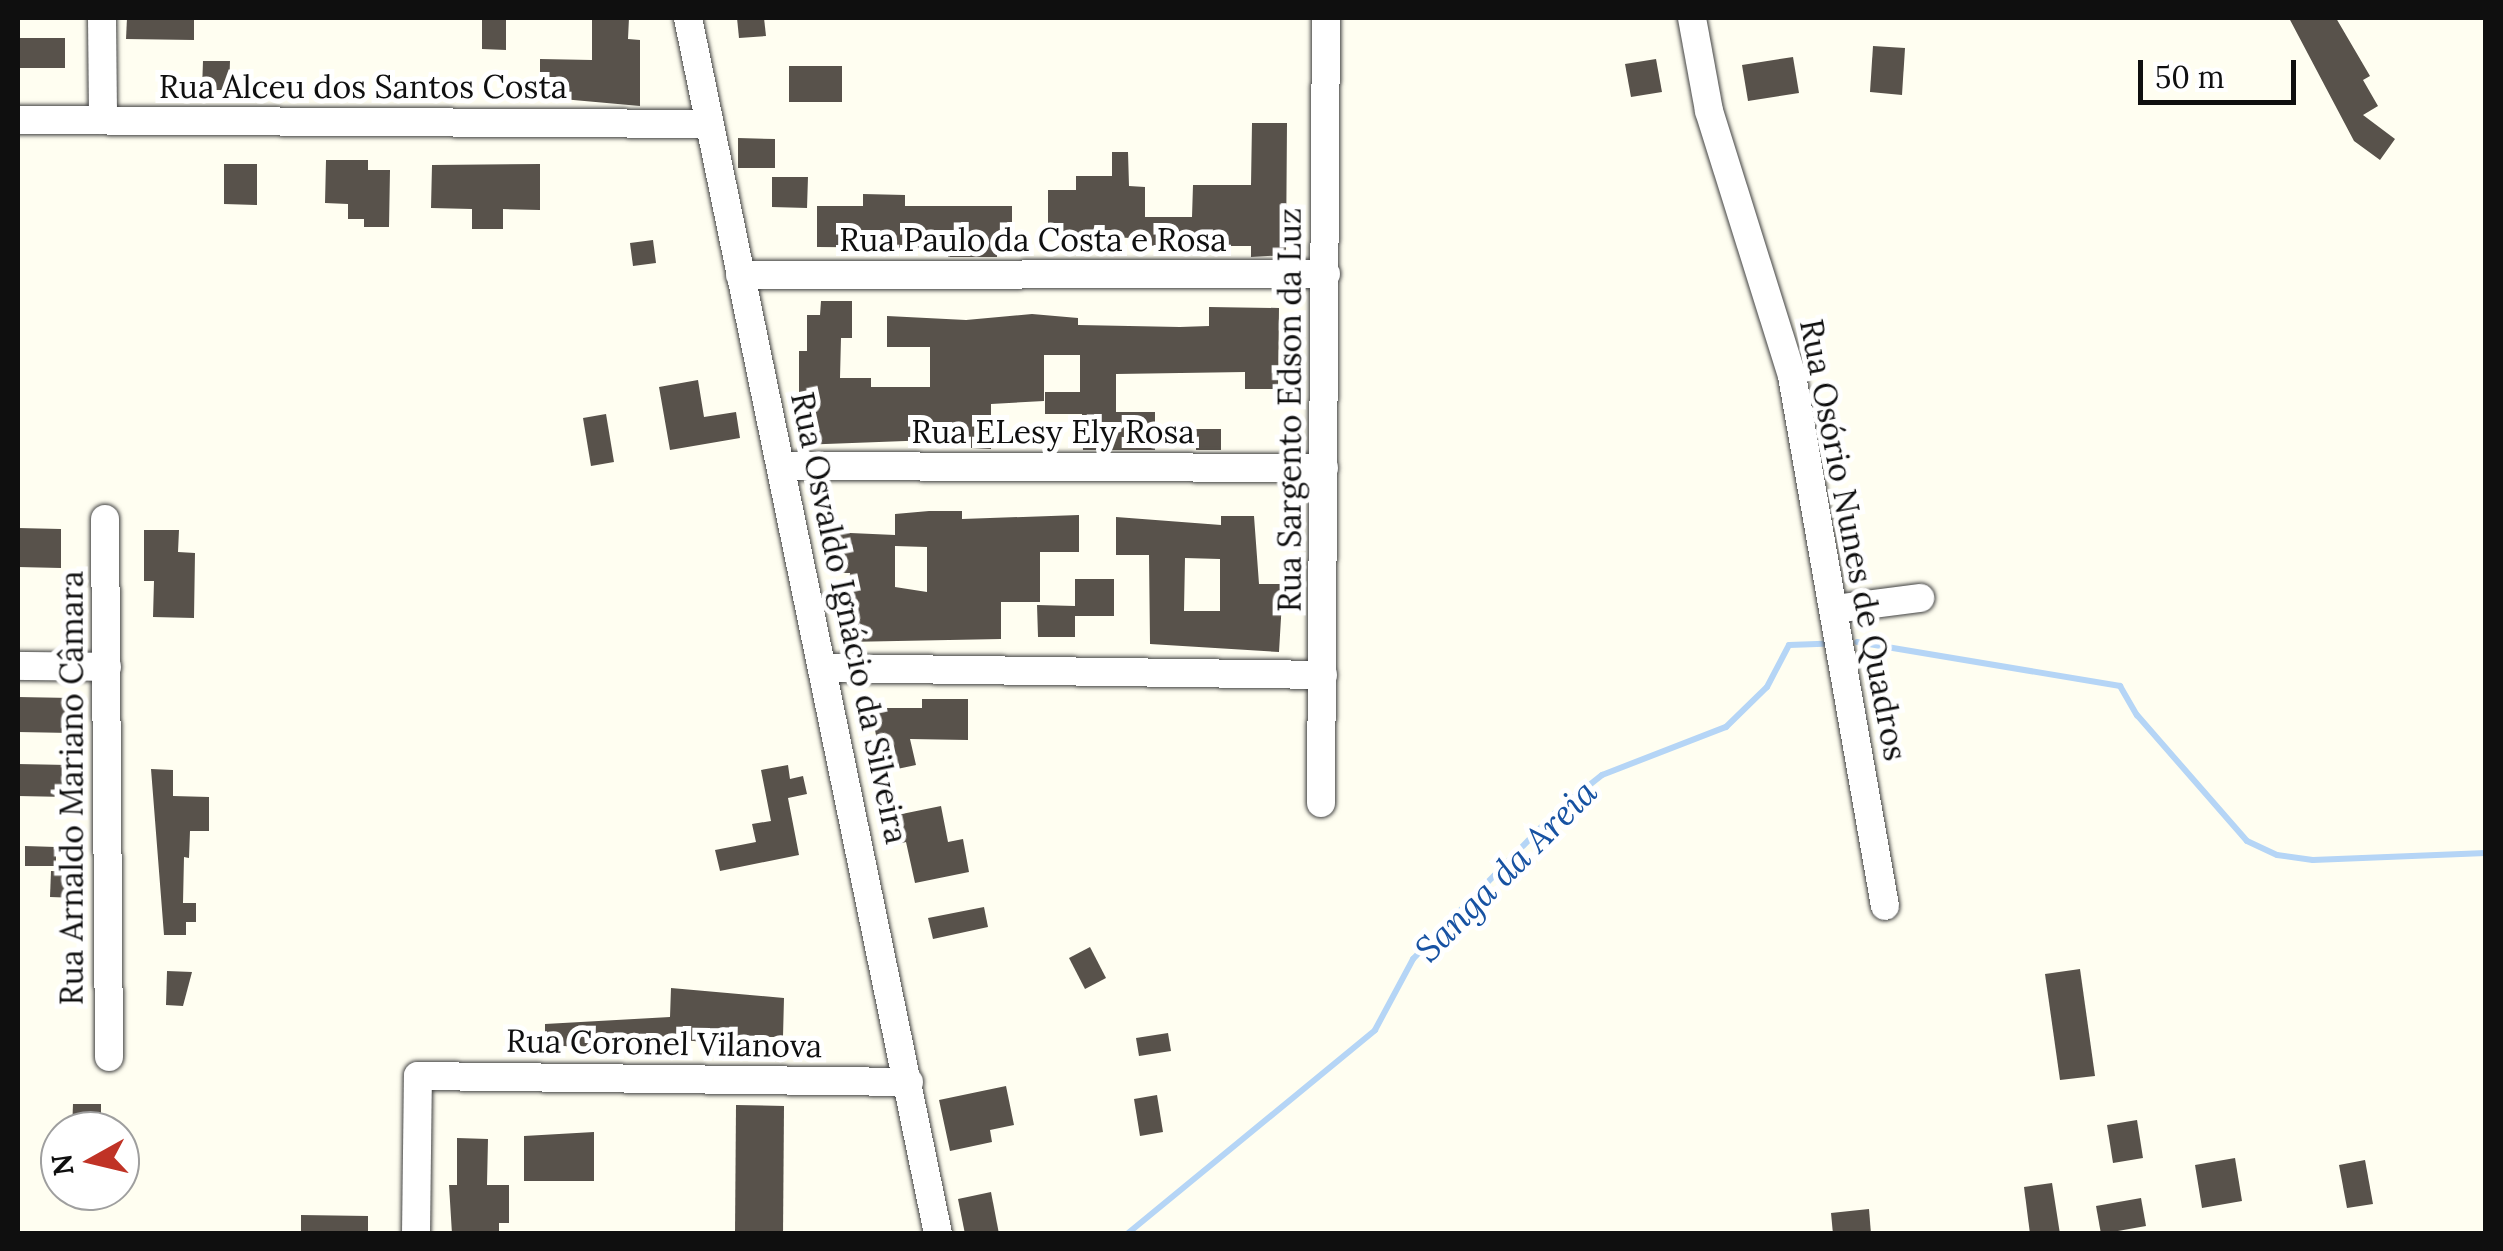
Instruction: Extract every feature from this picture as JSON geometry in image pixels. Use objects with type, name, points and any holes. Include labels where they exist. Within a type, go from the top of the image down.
[{"type":"street","points":[[102,18],[102,120]]},
{"type":"street","name":"Rua Osvaldo Ignácio da Silveira","points":[[688,18],[825,668],[938,1234]]},
{"type":"street","name":"Rua Sargento Edson da Luz","points":[[1321,804],[1326,18]]},
{"type":"street","name":"Rua Osório Nunes de Quadros","points":[[1692,18],[1709,111],[1746,210],[1792,376],[1885,906]]},
{"type":"street","name":"Rua Alceu dos Santos Costa","points":[[18,120],[708,124]]},
{"type":"street","name":"Rua Paulo da Costa e Rosa","points":[[740,275],[1326,274]]},
{"type":"street","name":"Rua ELesy Ely Rosa","points":[[781,466],[1324,468]]},
{"type":"street","name":"Rua Arnaldo Mariano Câmara","points":[[106,519],[109,1056]]},
{"type":"street","points":[[1834,610],[1920,598]]},
{"type":"street","points":[[18,666],[107,667]]},
{"type":"street","points":[[825,668],[1323,675]]},
{"type":"street","name":"Rua Coronel Vilanova","points":[[416,1234],[418,1076],[909,1082]]},
{"type":"building","points":[[127,18],[194,20],[194,40],[126,39]]},
{"type":"building","points":[[482,18],[506,18],[506,50],[482,49]]},
{"type":"building","points":[[592,18],[629,18],[628,39],[640,40],[640,106],[540,97],[540,59],[592,60]]},
{"type":"building","points":[[737,18],[764,18],[766,36],[739,38]]},
{"type":"building","points":[[2289,18],[2336,18],[2370,76],[2363,80],[2378,106],[2363,115],[2395,139],[2380,160],[2354,141]]},
{"type":"building","points":[[19,38],[65,38],[65,68],[19,68]]},
{"type":"building","points":[[1873,46],[1905,48],[1902,95],[1870,92]]},
{"type":"building","points":[[1793,57],[1799,93],[1748,101],[1742,65]]},
{"type":"building","points":[[1656,59],[1662,92],[1631,97],[1625,64]]},
{"type":"building","points":[[203,61],[230,61],[229,90],[202,90]]},
{"type":"building","points":[[789,66],[842,66],[842,102],[789,102]]},
{"type":"building","points":[[1252,123],[1287,123],[1286,255],[1251,257],[1251,246],[1130,246],[1130,238],[1048,233],[1048,190],[1076,190],[1076,176],[1112,176],[1112,152],[1128,152],[1129,186],[1145,187],[1145,217],[1192,217],[1193,185],[1251,185]]},
{"type":"building","points":[[738,138],[775,139],[775,168],[738,168]]},
{"type":"building","points":[[326,160],[368,160],[368,170],[390,170],[389,227],[364,227],[364,219],[348,219],[348,204],[325,203]]},
{"type":"building","points":[[224,164],[257,164],[257,205],[224,204]]},
{"type":"building","points":[[540,164],[540,210],[503,209],[503,229],[472,229],[472,209],[431,208],[432,165]]},
{"type":"building","points":[[772,177],[808,177],[807,208],[772,207]]},
{"type":"building","points":[[863,194],[905,195],[905,206],[1012,206],[1012,245],[997,245],[997,257],[948,257],[948,248],[817,247],[817,206],[863,206]]},
{"type":"building","points":[[653,240],[656,263],[633,266],[630,243]]},
{"type":"building","points":[[821,301],[852,301],[852,338],[841,338],[840,378],[871,378],[871,387],[930,387],[930,347],[887,347],[887,316],[966,320],[1032,314],[1078,318],[1078,325],[1180,327],[1209,326],[1209,307],[1279,308],[1278,389],[1245,389],[1245,372],[1116,374],[1116,412],[1155,412],[1155,450],[1083,450],[1082,414],[1045,414],[1045,392],[1080,392],[1080,355],[1044,355],[1044,401],[991,404],[991,449],[932,446],[932,440],[799,445],[799,351],[807,351],[807,315],[820,315]]},
{"type":"building","points":[[698,380],[704,417],[736,412],[740,438],[670,450],[659,387]]},
{"type":"building","points":[[606,414],[614,462],[591,466],[583,418]]},
{"type":"building","points":[[1196,429],[1221,429],[1221,450],[1196,450]]},
{"type":"building","points":[[962,511],[962,519],[1079,515],[1079,552],[1040,552],[1040,602],[1001,602],[1001,639],[845,642],[850,573],[827,573],[828,532],[895,535],[895,514]],"holes":[[[895,546],[927,547],[927,592],[895,587]]]},
{"type":"building","points":[[1221,516],[1254,516],[1259,584],[1283,584],[1279,652],[1150,644],[1149,555],[1116,555],[1116,517],[1221,525]],"holes":[[[1185,558],[1220,559],[1220,611],[1184,611]]]},
{"type":"building","points":[[18,528],[61,529],[61,568],[18,567]]},
{"type":"building","points":[[144,530],[179,530],[178,552],[195,553],[194,618],[153,617],[154,581],[144,581]]},
{"type":"building","points":[[1075,579],[1114,579],[1114,616],[1075,616]]},
{"type":"building","points":[[1037,605],[1075,606],[1075,637],[1038,637]]},
{"type":"building","points":[[18,697],[72,698],[71,733],[18,732]]},
{"type":"building","points":[[922,699],[968,699],[968,740],[910,739],[916,765],[883,772],[875,730],[867,730],[867,708],[922,708]]},
{"type":"building","points":[[18,764],[68,765],[67,797],[18,796]]},
{"type":"building","points":[[788,765],[790,779],[803,776],[807,794],[788,798],[799,855],[720,871],[715,850],[756,842],[752,824],[771,821],[761,770]]},
{"type":"building","points":[[151,769],[173,770],[173,796],[209,797],[209,831],[190,831],[189,858],[184,857],[183,903],[196,903],[196,922],[186,922],[186,935],[164,935]]},
{"type":"building","points":[[941,806],[948,842],[963,839],[969,872],[915,883],[906,842],[898,844],[892,816]]},
{"type":"building","points":[[25,846],[56,847],[56,866],[25,866]]},
{"type":"building","points":[[51,871],[78,872],[78,898],[50,897]]},
{"type":"building","points":[[984,907],[988,927],[933,939],[928,918]]},
{"type":"building","points":[[1090,947],[1106,978],[1085,989],[1069,958]]},
{"type":"building","points":[[2080,969],[2095,1076],[2060,1080],[2045,974]]},
{"type":"building","points":[[167,971],[192,972],[183,1006],[166,1005]]},
{"type":"building","points":[[671,988],[784,998],[783,1037],[744,1037],[744,1045],[668,1039],[668,1047],[545,1046],[545,1024],[670,1017]]},
{"type":"building","points":[[1168,1033],[1171,1051],[1139,1056],[1136,1038]]},
{"type":"building","points":[[1006,1086],[1014,1125],[990,1130],[992,1142],[950,1151],[939,1100]]},
{"type":"building","points":[[1157,1095],[1163,1132],[1140,1136],[1134,1099]]},
{"type":"building","points":[[73,1104],[101,1104],[101,1111],[73,1111]]},
{"type":"building","points":[[736,1105],[784,1106],[783,1234],[735,1234]]},
{"type":"building","points":[[2137,1120],[2143,1158],[2113,1163],[2107,1125]]},
{"type":"building","points":[[594,1132],[594,1181],[524,1181],[524,1136]]},
{"type":"building","points":[[457,1138],[488,1139],[487,1185],[509,1185],[509,1223],[499,1223],[499,1234],[452,1234],[449,1185],[457,1185]]},
{"type":"building","points":[[2235,1158],[2242,1201],[2202,1208],[2195,1165]]},
{"type":"building","points":[[2365,1160],[2373,1204],[2347,1208],[2339,1165]]},
{"type":"building","points":[[2052,1183],[2060,1234],[2030,1234],[2024,1187]]},
{"type":"building","points":[[991,1192],[999,1234],[965,1234],[958,1199]]},
{"type":"building","points":[[2141,1198],[2146,1226],[2101,1234],[2096,1206]]},
{"type":"building","points":[[1869,1209],[1871,1234],[1833,1234],[1831,1213]]},
{"type":"building","points":[[301,1215],[368,1216],[368,1234],[301,1234]]},
{"type":"waterway","name":"Sanga da Areia","points":[[1857,642],[2120,686],[2137,715],[2247,841],[2277,855],[2313,860],[2486,853]]},
{"type":"waterway","name":"Sanga da Areia","points":[[1127,1234],[1375,1030],[1413,959],[1559,809],[1602,775],[1726,727],[1767,687],[1789,645],[1824,644]]}]
